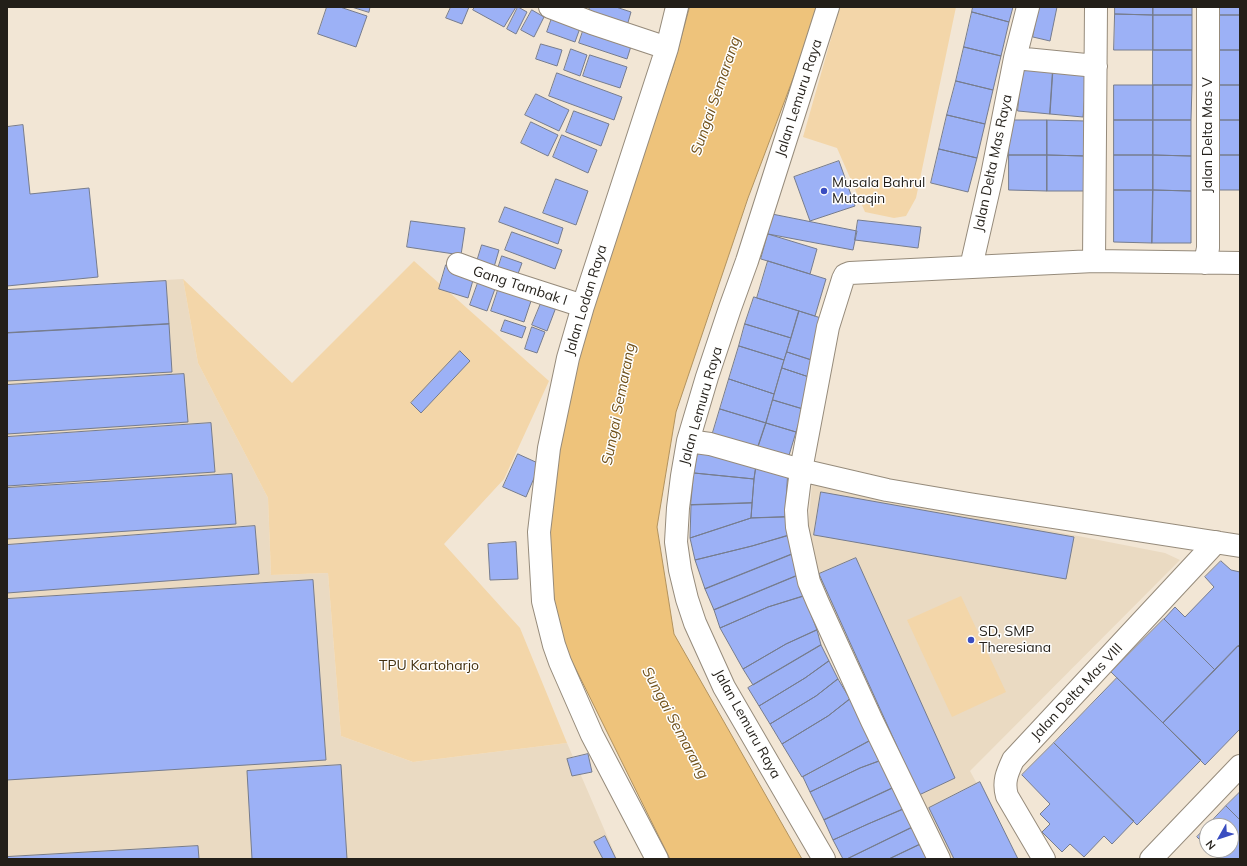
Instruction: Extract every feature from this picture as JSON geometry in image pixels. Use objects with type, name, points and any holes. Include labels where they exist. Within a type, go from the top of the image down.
[{"type":"street","points":[[550,7],[666,48]]},
{"type":"street","name":"Jalan Lodan Raya","points":[[657,859],[592,735],[554,645],[543,601],[539,532],[546,468],[555,415],[568,358],[583,306],[666,48],[677,7]]},
{"type":"street","name":"Jalan Lemuru Raya","points":[[824,859],[724,687],[695,622],[687,599],[680,570],[676,542],[678,508],[688,441],[707,377],[747,261],[828,7]]},
{"type":"street","name":"Jalan Delta Mas Raya","points":[[971,267],[992,175],[1015,58],[1028,7]]},
{"type":"street","points":[[1094,261],[1096,7]]},
{"type":"street","name":"Jalan Delta Mas V","points":[[1205,263],[1208,248],[1208,7]]},
{"type":"street","points":[[1015,58],[1096,66]]},
{"type":"street","points":[[939,859],[863,701],[809,582],[797,527],[796,510],[801,470],[828,327],[845,275],[850,273],[1094,261],[1240,263]]},
{"type":"street","name":"Gang Tambak I","points":[[458,264],[583,306]]},
{"type":"street","points":[[688,441],[710,444],[801,470],[887,490],[1240,546]]},
{"type":"street","name":"Jalan Delta Mas VIII","points":[[1044,859],[1005,790],[1006,776],[1013,760],[1216,542]]},
{"type":"street","points":[[1151,859],[1240,766]]},
{"type":"shaded area","points":[[183,279],[198,363],[268,498],[271,575],[328,573],[341,736],[413,762],[567,743],[617,859],[7,859],[7,289]]},
{"type":"shaded area","name":"SD, SMP Theresiana","points":[[812,484],[1165,553],[1180,560],[970,771],[1018,859],[946,859],[820,594],[807,539]]},
{"type":"green space","points":[[840,7],[956,7],[916,198],[906,216],[894,218],[865,212],[837,148],[803,137]]},
{"type":"green space","name":"TPU Kartoharjo","points":[[414,261],[549,381],[504,479],[444,544],[520,628],[567,743],[413,762],[341,736],[328,573],[271,575],[268,498],[198,363],[183,279],[292,383]]},
{"type":"green space","points":[[961,596],[1006,692],[952,717],[907,620]]},
{"type":"water","name":"Sungai Semarang","points":[[690,7],[820,7],[748,198],[676,412],[657,527],[674,634],[802,859],[670,859],[557,631],[547,519],[553,462],[585,319],[673,67]]},
{"type":"building","points":[[327,7],[340,7],[367,16],[356,47],[318,34]]},
{"type":"building","points":[[352,7],[370,7],[369,12]]},
{"type":"building","points":[[451,7],[469,7],[462,24],[446,18]]},
{"type":"building","points":[[475,7],[516,7],[504,27],[473,10]]},
{"type":"building","points":[[518,7],[527,12],[516,34],[507,29]]},
{"type":"building","points":[[590,7],[616,7],[631,12],[627,26],[588,13]]},
{"type":"building","points":[[973,7],[1013,7],[1009,22],[972,12]]},
{"type":"building","points":[[1039,7],[1057,7],[1050,41],[1033,37]]},
{"type":"building","points":[[1115,7],[1153,7],[1153,15],[1115,14]]},
{"type":"building","points":[[1153,7],[1192,7],[1192,15],[1153,15]]},
{"type":"building","points":[[1218,7],[1240,7],[1240,15],[1218,15]]},
{"type":"building","points":[[532,10],[544,17],[534,37],[521,30]]},
{"type":"building","points":[[972,12],[1009,22],[1001,56],[964,47]]},
{"type":"building","points":[[1115,14],[1153,15],[1153,50],[1114,50]]},
{"type":"building","points":[[1153,15],[1192,15],[1192,50],[1153,50]]},
{"type":"building","points":[[1218,15],[1240,15],[1240,50],[1218,50]]},
{"type":"building","points":[[552,18],[580,28],[575,42],[547,32]]},
{"type":"building","points":[[584,28],[632,43],[627,59],[579,43]]},
{"type":"building","points":[[541,44],[562,50],[557,66],[536,59]]},
{"type":"building","points":[[964,47],[1001,56],[993,90],[956,81]]},
{"type":"building","points":[[571,49],[587,55],[580,76],[564,70]]},
{"type":"building","points":[[1153,50],[1192,50],[1192,85],[1153,85]]},
{"type":"building","points":[[1218,50],[1240,50],[1240,85],[1218,85]]},
{"type":"building","points":[[590,55],[627,67],[620,88],[583,76]]},
{"type":"building","points":[[1022,67],[1053,69],[1050,114],[1018,111]]},
{"type":"building","points":[[1053,69],[1087,72],[1083,117],[1050,114]]},
{"type":"building","points":[[557,73],[622,97],[614,120],[549,96]]},
{"type":"building","points":[[956,81],[993,90],[985,124],[947,115]]},
{"type":"building","points":[[1114,85],[1153,85],[1153,120],[1114,120]]},
{"type":"building","points":[[1153,85],[1192,85],[1191,120],[1153,120]]},
{"type":"building","points":[[1218,85],[1240,85],[1240,120],[1217,120]]},
{"type":"building","points":[[536,94],[569,110],[559,131],[525,115]]},
{"type":"building","points":[[574,111],[609,124],[601,146],[566,132]]},
{"type":"building","points":[[947,115],[985,124],[977,158],[939,149]]},
{"type":"building","points":[[1009,120],[1047,120],[1047,155],[1009,155]]},
{"type":"building","points":[[1047,120],[1086,121],[1086,156],[1047,155]]},
{"type":"building","points":[[1114,120],[1153,120],[1153,155],[1114,155]]},
{"type":"building","points":[[1153,120],[1191,120],[1191,156],[1153,155]]},
{"type":"building","points":[[1217,120],[1240,120],[1240,155],[1218,155]]},
{"type":"building","points":[[531,122],[558,135],[548,156],[521,143]]},
{"type":"building","points":[[23,125],[30,194],[89,188],[98,277],[7,286],[7,127]]},
{"type":"building","points":[[562,135],[597,150],[588,173],[553,157]]},
{"type":"building","points":[[939,149],[977,158],[968,192],[931,183]]},
{"type":"building","points":[[1009,155],[1047,155],[1047,191],[1009,190]]},
{"type":"building","points":[[1047,155],[1086,156],[1086,191],[1047,191]]},
{"type":"building","points":[[1114,155],[1153,155],[1153,190],[1114,190]]},
{"type":"building","points":[[1153,155],[1191,156],[1191,191],[1153,190]]},
{"type":"building","points":[[1218,155],[1240,155],[1240,190],[1218,190]]},
{"type":"building","name":"Musala Bahrul Mutaqin","points":[[839,161],[855,206],[810,221],[794,177]]},
{"type":"building","points":[[556,179],[588,191],[576,225],[543,213]]},
{"type":"building","points":[[1114,190],[1153,190],[1152,243],[1114,242]]},
{"type":"building","points":[[1153,190],[1191,191],[1191,243],[1152,243]]},
{"type":"building","points":[[505,207],[563,228],[558,244],[499,222]]},
{"type":"building","points":[[772,214],[857,231],[853,250],[768,234]]},
{"type":"building","points":[[858,220],[921,227],[918,248],[855,240]]},
{"type":"building","points":[[411,221],[465,228],[461,255],[407,247]]},
{"type":"building","points":[[512,232],[562,250],[555,269],[505,250]]},
{"type":"building","points":[[768,234],[817,249],[810,274],[761,259]]},
{"type":"building","points":[[482,245],[499,250],[492,274],[475,268]]},
{"type":"building","points":[[502,256],[522,263],[515,282],[496,275]]},
{"type":"building","points":[[768,261],[826,279],[815,316],[757,298]]},
{"type":"building","points":[[446,265],[475,273],[468,298],[439,289]]},
{"type":"building","points":[[479,280],[496,286],[487,311],[470,305]]},
{"type":"building","points":[[166,281],[169,324],[7,333],[7,290]]},
{"type":"building","points":[[500,284],[533,295],[524,322],[491,311]]},
{"type":"building","points":[[544,296],[558,302],[547,331],[532,325]]},
{"type":"building","points":[[754,297],[799,311],[791,338],[745,324]]},
{"type":"building","points":[[799,311],[824,319],[812,360],[787,352]]},
{"type":"building","points":[[505,320],[526,327],[522,338],[501,331]]},
{"type":"building","points":[[169,324],[172,372],[7,381],[7,333]]},
{"type":"building","points":[[745,324],[791,338],[784,360],[739,346]]},
{"type":"building","points":[[532,327],[545,332],[537,353],[525,349]]},
{"type":"building","points":[[739,346],[784,360],[774,394],[729,379]]},
{"type":"building","points":[[460,351],[470,361],[421,413],[411,403]]},
{"type":"building","points":[[787,352],[817,362],[812,378],[782,368]]},
{"type":"building","points":[[782,368],[812,378],[803,409],[773,400]]},
{"type":"building","points":[[184,374],[188,422],[7,434],[7,385]]},
{"type":"building","points":[[729,379],[774,394],[766,423],[720,409]]},
{"type":"building","points":[[773,400],[803,409],[796,432],[766,423]]},
{"type":"building","points":[[720,409],[766,423],[756,453],[711,439]]},
{"type":"building","points":[[211,423],[215,472],[7,486],[7,437]]},
{"type":"building","points":[[766,423],[796,432],[787,462],[756,453]]},
{"type":"building","points":[[699,446],[757,460],[754,479],[694,473]]},
{"type":"building","points":[[518,454],[540,464],[526,497],[503,487]]},
{"type":"building","points":[[757,460],[788,469],[785,517],[751,518]]},
{"type":"building","points":[[694,473],[754,479],[752,503],[691,505]]},
{"type":"building","points":[[232,474],[236,524],[7,539],[7,488]]},
{"type":"building","points":[[821,492],[1074,537],[1066,579],[814,535]]},
{"type":"building","points":[[752,503],[751,518],[690,538],[691,505]]},
{"type":"building","points":[[785,517],[790,535],[695,560],[690,538],[751,518]]},
{"type":"building","points":[[255,526],[259,574],[7,593],[7,545]]},
{"type":"building","points":[[790,535],[795,553],[705,589],[695,560]]},
{"type":"building","points":[[516,542],[518,579],[490,580],[488,544]]},
{"type":"building","points":[[795,553],[801,574],[714,610],[705,589]]},
{"type":"building","points":[[856,558],[955,778],[919,795],[819,574]]},
{"type":"building","points":[[1221,561],[1231,570],[1240,572],[1240,644],[1215,670],[1164,619],[1175,607],[1185,617],[1214,587],[1205,577]]},
{"type":"building","points":[[801,574],[804,596],[768,607],[720,628],[714,610]]},
{"type":"building","points":[[313,580],[326,760],[7,780],[7,599]]},
{"type":"building","points":[[804,596],[817,630],[786,644],[743,669],[720,628],[768,607]]},
{"type":"building","points":[[1164,619],[1215,670],[1163,723],[1111,672]]},
{"type":"building","points":[[817,630],[821,645],[753,685],[743,669],[786,644]]},
{"type":"building","points":[[821,645],[829,661],[805,678],[759,706],[748,688]]},
{"type":"building","points":[[1238,646],[1240,648],[1240,729],[1205,765],[1163,723]]},
{"type":"building","points":[[829,661],[838,679],[816,696],[770,724],[759,706],[805,678]]},
{"type":"building","points":[[1117,678],[1201,760],[1137,825],[1054,743]]},
{"type":"building","points":[[838,679],[850,699],[828,716],[782,744],[770,724],[816,696]]},
{"type":"building","points":[[850,699],[875,738],[802,777],[782,744],[828,716]]},
{"type":"building","points":[[875,738],[885,759],[860,768],[810,792],[803,777]]},
{"type":"building","points":[[1054,743],[1134,821],[1112,844],[1104,836],[1084,857],[1070,844],[1062,852],[1042,832],[1050,824],[1040,814],[1050,804],[1022,775]]},
{"type":"building","points":[[588,754],[592,772],[572,776],[567,759]]},
{"type":"building","points":[[885,759],[897,786],[824,820],[810,792],[860,768]]},
{"type":"building","points":[[341,765],[347,859],[252,859],[247,771]]},
{"type":"building","points":[[980,782],[1018,859],[954,859],[929,808]]},
{"type":"building","points":[[897,786],[906,808],[833,840],[824,820]]},
{"type":"building","points":[[1240,792],[1240,820],[1239,818],[1226,806]]},
{"type":"building","points":[[1226,806],[1238,818],[1215,818]]},
{"type":"building","points":[[906,808],[917,825],[847,859],[843,859],[833,840]]},
{"type":"building","points":[[1239,819],[1240,859],[1218,858],[1239,858]]},
{"type":"building","points":[[917,825],[925,842],[889,859],[847,859]]},
{"type":"building","points":[[605,836],[616,859],[603,859],[594,842]]},
{"type":"building","points":[[925,842],[934,859],[889,859]]},
{"type":"building","points":[[198,846],[199,859],[7,859],[7,857]]},
{"type":"place","name":"Musala Bahrul Mutaqin","points":[[824,191]]},
{"type":"place","name":"SD, SMP Theresiana","points":[[971,640]]}]
